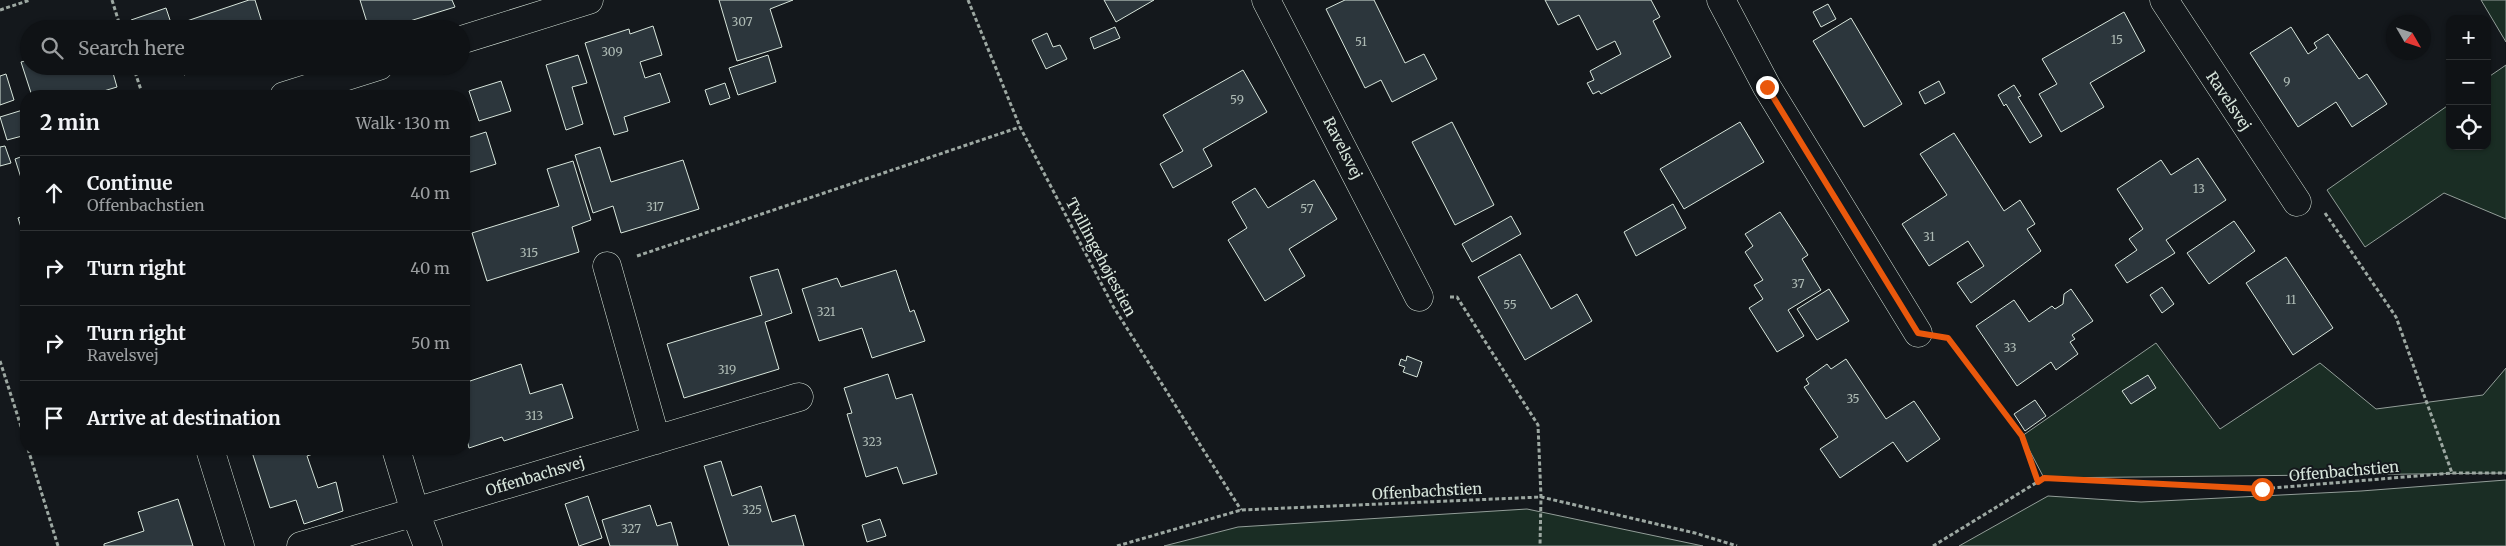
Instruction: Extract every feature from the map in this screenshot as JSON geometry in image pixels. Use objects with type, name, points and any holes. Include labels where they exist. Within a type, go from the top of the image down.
[{"type":"street","points":[[470,37],[589,0]]},
{"type":"street","name":"Ravelsvej","points":[[1266,0],[1419,296]]},
{"type":"street","points":[[1721,0],[1767,87],[1918,333]]},
{"type":"street","name":"Ravelsvej","points":[[2164,0],[2297,202]]},
{"type":"street","points":[[326,90],[354,86],[368,75]]},
{"type":"street","points":[[608,266],[656,440]]},
{"type":"street","name":"Offenbachsvej","points":[[301,546],[800,397]]},
{"type":"street","points":[[212,455],[240,546]]},
{"type":"street","points":[[398,455],[415,512],[428,546]]},
{"type":"path","points":[[0,10],[30,0]]},
{"type":"path","points":[[112,0],[118,20]]},
{"type":"path","name":"Tvillingehøjestien","points":[[968,0],[1020,127],[1113,306],[1241,510]]},
{"type":"path","points":[[136,75],[141,90]]},
{"type":"path","points":[[608,266],[1020,127]]},
{"type":"path","points":[[2297,202],[2325,212],[2396,317],[2452,473]]},
{"type":"path","points":[[1419,296],[1457,297],[1538,425],[1542,497],[1540,546]]},
{"type":"path","points":[[1918,333],[1948,338],[2022,436],[2038,482]]},
{"type":"path","points":[[0,361],[20,423]]},
{"type":"path","points":[[30,455],[58,546]]},
{"type":"path","name":"Offenbachstien","points":[[1933,546],[2044,478],[2262,489],[2452,473],[2506,473]]},
{"type":"path","name":"Offenbachstien","points":[[1117,546],[1241,510],[1542,497],[1696,533],[1737,546]]},
{"type":"green space","points":[[2481,0],[2506,0],[2506,42],[2491,15]]},
{"type":"green space","points":[[2506,65],[2506,219],[2444,193],[2365,247],[2327,190],[2446,107],[2446,150],[2491,150],[2491,75]]},
{"type":"green space","points":[[2156,343],[2220,429],[2320,363],[2376,409],[2483,395],[2506,368],[2506,473],[2044,478],[2022,436]]},
{"type":"green space","points":[[2506,480],[2506,546],[1959,546],[2048,496],[2141,502],[2361,491]]},
{"type":"green space","points":[[1527,509],[1703,546],[1164,546],[1238,527]]},
{"type":"building","points":[[249,0],[255,0],[261,20],[190,20]]},
{"type":"building","points":[[360,0],[452,0],[455,7],[413,20],[366,20]]},
{"type":"building","points":[[719,0],[793,0],[770,9],[782,47],[737,61]]},
{"type":"building","points":[[1104,0],[1154,0],[1116,22]]},
{"type":"building","points":[[1345,0],[1374,0],[1405,63],[1424,54],[1437,79],[1392,102],[1381,80],[1365,88],[1326,9]]},
{"type":"building","points":[[1545,0],[1651,0],[1660,17],[1653,21],[1671,57],[1601,94],[1599,91],[1593,94],[1587,83],[1594,80],[1590,71],[1621,54],[1615,41],[1597,50],[1579,15],[1558,25]]},
{"type":"building","points":[[1828,4],[1836,19],[1821,27],[1813,12]]},
{"type":"building","points":[[166,8],[170,20],[131,20]]},
{"type":"building","points":[[2124,12],[2145,51],[2090,83],[2104,107],[2061,132],[2039,94],[2057,84],[2042,59]]},
{"type":"building","points":[[1851,18],[1902,104],[1864,127],[1813,41]]},
{"type":"building","points":[[653,26],[662,55],[640,62],[645,78],[660,73],[670,102],[624,117],[628,131],[614,135],[585,43],[629,29],[630,34]]},
{"type":"building","points":[[1115,27],[1120,38],[1094,49],[1090,38]]},
{"type":"building","points":[[2291,27],[2308,54],[2317,48],[2314,43],[2328,34],[2359,79],[2367,74],[2387,104],[2352,127],[2336,102],[2298,127],[2250,53]]},
{"type":"building","points":[[1047,33],[1053,47],[1060,45],[1067,59],[1046,69],[1032,40]]},
{"type":"building","points":[[578,55],[587,83],[572,87],[583,124],[566,130],[546,65]]},
{"type":"building","points":[[768,55],[776,82],[738,95],[729,68]]},
{"type":"building","points":[[1243,70],[1267,112],[1203,149],[1212,166],[1173,188],[1160,164],[1183,151],[1163,115]]},
{"type":"building","points":[[6,74],[14,100],[0,105],[0,76]]},
{"type":"building","points":[[25,75],[114,75],[117,87],[107,90],[30,90]]},
{"type":"building","points":[[501,81],[511,111],[479,121],[470,91]]},
{"type":"building","points":[[1939,81],[1945,93],[1925,104],[1919,92]]},
{"type":"building","points":[[725,83],[730,98],[710,105],[705,90]]},
{"type":"building","points":[[2014,85],[2021,96],[2018,97],[2042,136],[2030,143],[2006,104],[2004,106],[1998,95]]},
{"type":"building","points":[[20,111],[20,137],[7,140],[0,117]]},
{"type":"building","points":[[1452,122],[1494,205],[1455,225],[1412,142]]},
{"type":"building","points":[[1740,122],[1764,162],[1684,209],[1660,169]]},
{"type":"building","points":[[486,132],[496,164],[470,172],[470,137]]},
{"type":"building","points":[[1954,133],[2004,211],[2020,200],[2035,224],[2027,229],[2041,251],[1971,303],[1957,283],[1984,266],[1968,241],[1929,266],[1902,224],[1947,195],[1920,154]]},
{"type":"building","points":[[5,146],[11,163],[0,166],[0,147]]},
{"type":"building","points":[[600,147],[611,182],[683,160],[699,209],[621,233],[613,206],[593,213],[575,155]]},
{"type":"building","points":[[20,157],[20,175],[15,159]]},
{"type":"building","points":[[2198,158],[2226,200],[2166,240],[2175,253],[2127,283],[2115,265],[2137,250],[2129,239],[2143,229],[2117,189],[2161,160],[2171,175]]},
{"type":"building","points":[[573,161],[591,220],[572,227],[579,252],[487,281],[472,233],[559,206],[547,169]]},
{"type":"building","points":[[1314,180],[1337,219],[1289,249],[1305,276],[1265,301],[1228,240],[1247,228],[1232,202],[1255,188],[1268,208]]},
{"type":"building","points":[[1673,204],[1686,228],[1636,256],[1624,232]]},
{"type":"building","points":[[1780,212],[1808,255],[1802,259],[1821,290],[1788,310],[1804,336],[1777,352],[1749,308],[1763,299],[1754,285],[1763,280],[1745,252],[1753,246],[1745,234]]},
{"type":"building","points":[[1511,216],[1521,234],[1472,262],[1462,244]]},
{"type":"building","points":[[2234,221],[2255,251],[2209,284],[2187,253]]},
{"type":"building","points":[[1520,254],[1551,309],[1577,294],[1592,321],[1525,360],[1478,277]]},
{"type":"building","points":[[2286,257],[2333,328],[2293,355],[2246,283]]},
{"type":"building","points":[[778,269],[792,313],[765,322],[779,369],[684,398],[667,344],[762,315],[750,277]]},
{"type":"building","points":[[896,270],[910,312],[914,310],[925,341],[872,358],[862,328],[819,341],[802,289],[837,278],[841,287]]},
{"type":"building","points":[[2162,287],[2174,304],[2162,313],[2150,295]]},
{"type":"building","points":[[1829,289],[1849,321],[1817,340],[1797,309]]},
{"type":"building","points":[[2071,289],[2093,321],[2072,335],[2075,339],[2070,342],[2078,354],[2056,370],[2051,362],[2017,386],[1976,326],[2014,300],[2029,322],[2052,306],[2055,309],[2063,304],[2064,294]]},
{"type":"building","points":[[1407,356],[1422,362],[1417,377],[1403,372],[1405,367],[1399,365],[1401,359],[1406,361]]},
{"type":"building","points":[[1846,359],[1886,419],[1914,401],[1940,439],[1907,462],[1893,442],[1840,478],[1820,449],[1838,437],[1804,387],[1809,384],[1806,379],[1827,364],[1831,369]]},
{"type":"building","points":[[521,364],[530,394],[562,384],[573,418],[504,441],[502,437],[470,448],[470,381]]},
{"type":"building","points":[[888,374],[896,399],[912,394],[937,474],[903,484],[897,467],[866,477],[847,414],[852,413],[844,388]]},
{"type":"building","points":[[2148,375],[2156,388],[2131,404],[2122,391]]},
{"type":"building","points":[[2035,400],[2046,416],[2025,431],[2014,414]]},
{"type":"building","points":[[253,455],[310,455],[307,456],[318,488],[336,482],[343,511],[304,524],[296,500],[270,508]]},
{"type":"building","points":[[721,461],[732,496],[761,486],[772,522],[795,515],[804,546],[729,546],[704,466]]},
{"type":"building","points":[[588,496],[602,538],[579,546],[565,504]]},
{"type":"building","points":[[178,499],[193,546],[104,546],[104,544],[144,531],[138,512]]},
{"type":"building","points":[[650,505],[657,526],[671,522],[678,546],[610,546],[602,520]]},
{"type":"building","points":[[880,519],[886,536],[867,542],[862,525]]},
{"type":"route","points":[[1767,87],[1918,333],[1948,338],[2022,436],[2038,482],[2044,478],[2262,489]]}]
